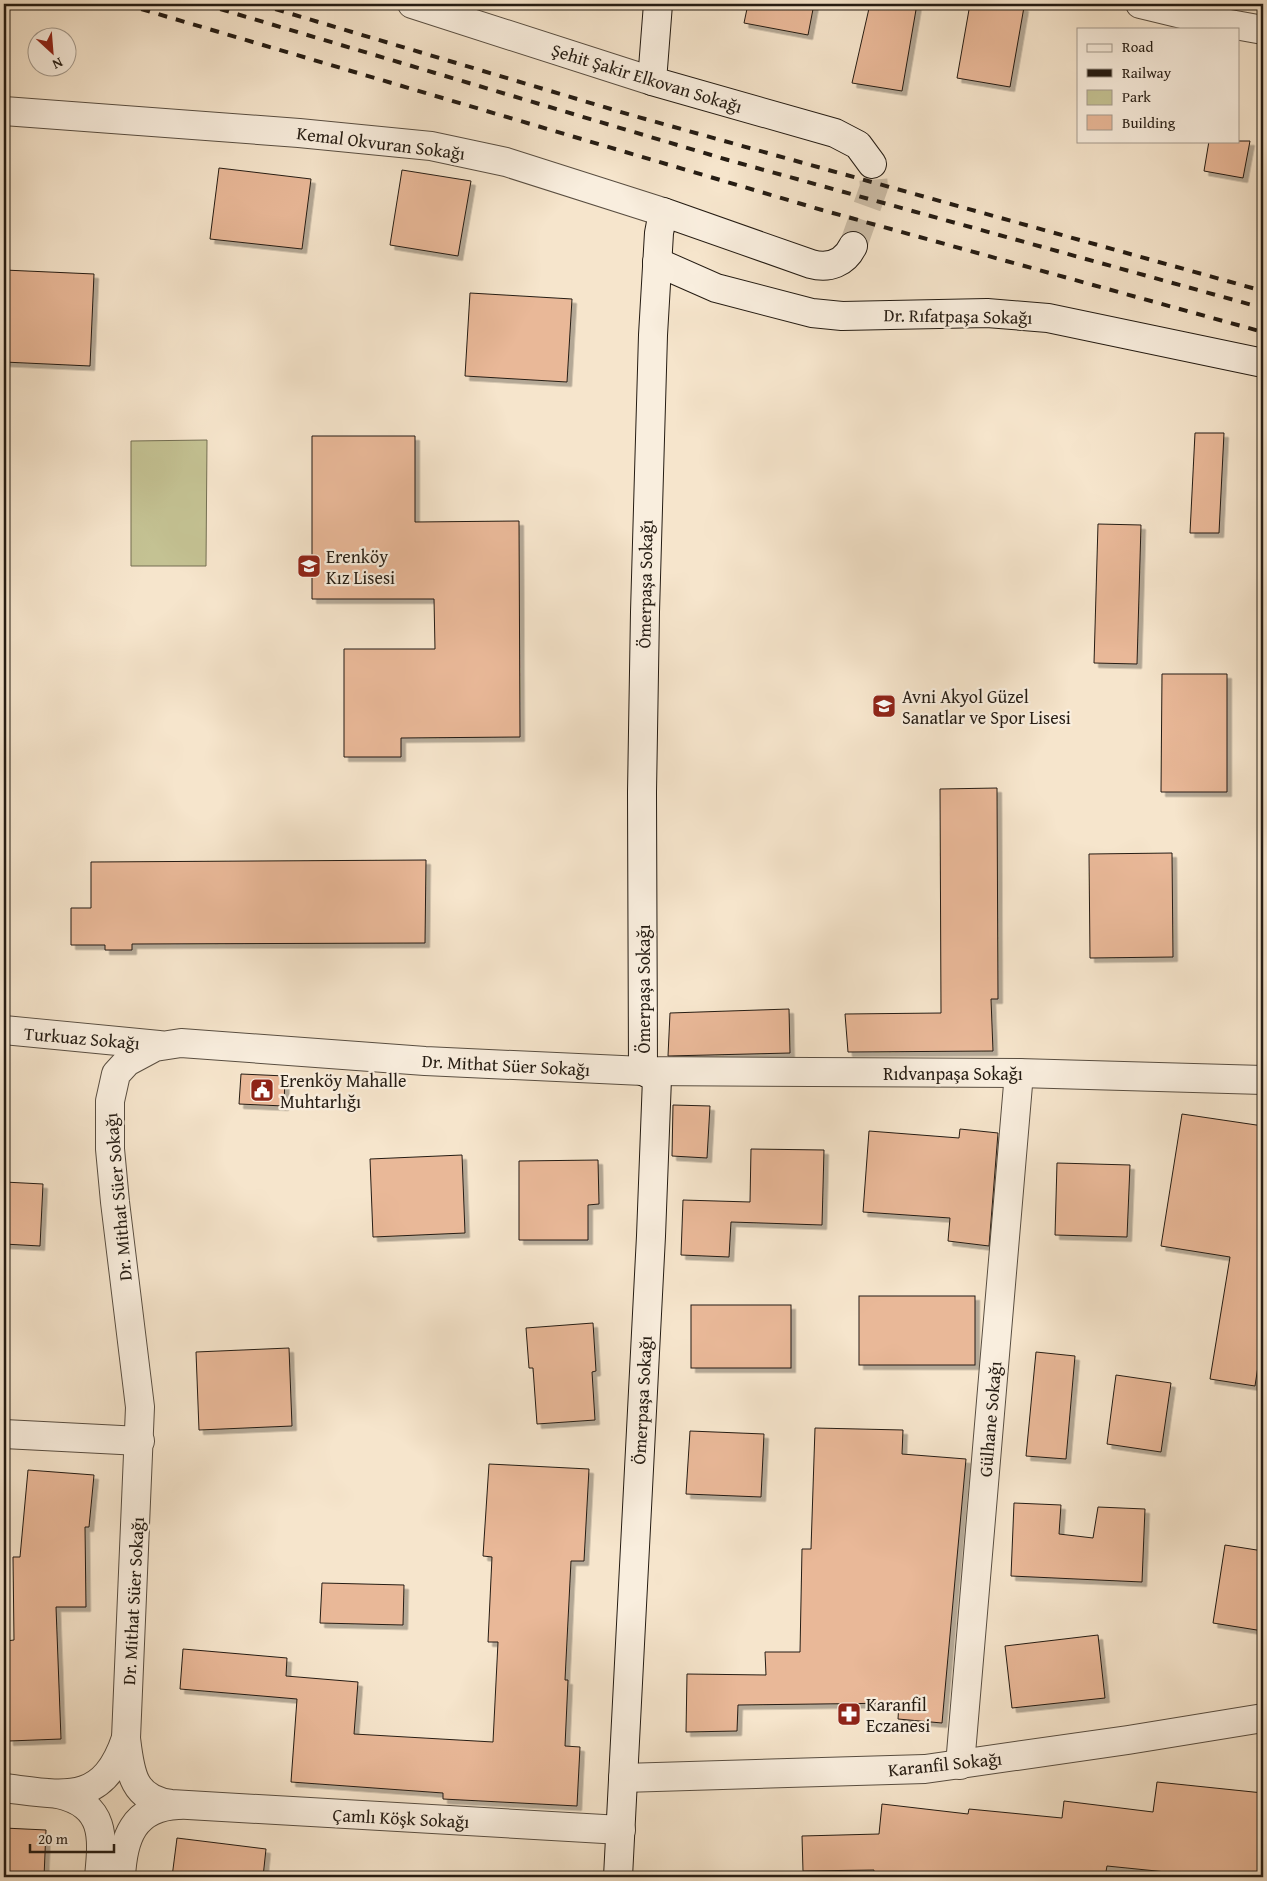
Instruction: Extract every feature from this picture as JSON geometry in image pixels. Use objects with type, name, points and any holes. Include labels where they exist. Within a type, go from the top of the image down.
[{"type":"street","name":"Şehit Şakir Elkovan Sokağı","points":[[412,4],[652,82],[835,133],[858,145],[872,164]]},
{"type":"street","points":[[652,82],[658,4]]},
{"type":"street","points":[[1140,4],[1203,12],[1263,30]]},
{"type":"street","name":"Kemal Okvuran Sokağı","points":[[4,112],[290,132],[431,146],[506,162],[663,212],[814,265],[826,266],[838,263],[847,256],[853,246]]},
{"type":"street","name":"Ömerpaşa Sokağı","points":[[618,1877],[651,1236],[657,1078],[643,1071],[644,647],[650,395],[656,262],[663,212]]},
{"type":"street","name":"Dr. Rıfatpaşa Sokağı","points":[[656,262],[722,290],[812,313],[842,316],[986,313],[1048,318],[1263,363]]},
{"type":"street","name":"Turkuaz Sokağı","points":[[4,1030],[160,1045]]},
{"type":"street","name":"Dr. Mithat Süer Sokağı","points":[[182,1805],[159,1802],[142,1792],[133,1776],[126,1738],[140,1442],[138,1382],[110,1150],[110,1101],[112,1084],[119,1070],[134,1057],[160,1045],[188,1043],[450,1062],[643,1071]]},
{"type":"street","name":"Rıdvanpaşa Sokağı","points":[[643,1071],[1019,1073],[1263,1080]]},
{"type":"street","name":"Gülhane Sokağı","points":[[960,1765],[1019,1073]]},
{"type":"street","points":[[4,1434],[140,1442]]},
{"type":"street","name":"Karanfil Sokağı","points":[[623,1778],[910,1770],[960,1765],[1263,1718]]},
{"type":"street","name":"Dr. Mithat Süer Sokağı","points":[[58,1794],[83,1791],[103,1778],[117,1759],[126,1738]]},
{"type":"street","points":[[4,1788],[58,1794],[82,1804],[98,1820],[102,1841],[99,1877]]},
{"type":"street","points":[[121,1877],[126,1839],[133,1826],[151,1812],[166,1807],[182,1805]]},
{"type":"street","name":"Çamlı Köşk Sokağı","points":[[182,1805],[620,1830]]},
{"type":"green space","points":[[207,440],[206,566],[131,566],[131,441]]},
{"type":"building","points":[[748,4],[814,4],[808,35],[744,23]]},
{"type":"building","points":[[870,4],[917,4],[902,91],[852,83]]},
{"type":"building","points":[[970,4],[1006,4],[1024,7],[1010,87],[957,78]]},
{"type":"building","points":[[1250,141],[1243,178],[1204,171],[1209,142]]},
{"type":"building","points":[[219,168],[311,179],[302,249],[210,239]]},
{"type":"building","points":[[402,170],[471,181],[458,256],[390,245]]},
{"type":"building","points":[[4,270],[94,274],[90,366],[4,362]]},
{"type":"building","points":[[470,293],[572,299],[567,382],[465,376]]},
{"type":"building","points":[[1195,433],[1224,433],[1219,533],[1190,533]]},
{"type":"building","points":[[312,436],[415,436],[415,522],[519,521],[520,737],[401,738],[401,757],[344,757],[344,649],[435,649],[434,599],[312,599]]},
{"type":"building","points":[[1098,524],[1141,525],[1137,664],[1094,663]]},
{"type":"building","points":[[1162,674],[1227,674],[1227,792],[1161,792]]},
{"type":"building","points":[[997,788],[998,999],[991,999],[993,1051],[848,1052],[845,1014],[941,1013],[940,789]]},
{"type":"building","points":[[1172,853],[1173,957],[1090,958],[1089,854]]},
{"type":"building","points":[[426,860],[425,943],[132,944],[132,950],[105,950],[105,945],[71,945],[71,908],[91,908],[91,862]]},
{"type":"building","points":[[789,1009],[790,1053],[668,1056],[670,1013]]},
{"type":"building","name":"Erenköy Mahalle Muhtarlığı","points":[[241,1074],[285,1076],[284,1106],[239,1104]]},
{"type":"building","points":[[673,1105],[710,1106],[707,1158],[672,1156]]},
{"type":"building","points":[[1182,1114],[1263,1126],[1263,1333],[1255,1386],[1210,1379],[1230,1257],[1161,1246]]},
{"type":"building","points":[[960,1129],[998,1133],[989,1246],[948,1241],[950,1218],[863,1212],[869,1131],[959,1138]]},
{"type":"building","points":[[751,1149],[824,1150],[822,1225],[731,1222],[729,1257],[681,1255],[683,1200],[750,1202]]},
{"type":"building","points":[[462,1155],[465,1233],[373,1237],[370,1159]]},
{"type":"building","points":[[598,1160],[599,1204],[588,1205],[588,1240],[519,1240],[519,1161]]},
{"type":"building","points":[[1057,1163],[1130,1165],[1127,1237],[1055,1235]]},
{"type":"building","points":[[4,1182],[43,1184],[40,1246],[4,1244]]},
{"type":"building","points":[[859,1296],[975,1296],[975,1365],[859,1365]]},
{"type":"building","points":[[691,1305],[791,1305],[791,1368],[691,1368]]},
{"type":"building","points":[[593,1323],[596,1371],[592,1372],[595,1420],[537,1424],[533,1368],[529,1368],[526,1328]]},
{"type":"building","points":[[289,1348],[292,1426],[199,1430],[196,1352]]},
{"type":"building","points":[[1036,1352],[1075,1356],[1066,1459],[1026,1456]]},
{"type":"building","points":[[1116,1375],[1171,1383],[1161,1452],[1107,1444]]},
{"type":"building","points":[[815,1428],[903,1430],[902,1454],[966,1459],[942,1723],[898,1719],[899,1703],[738,1705],[737,1731],[686,1732],[687,1674],[766,1675],[765,1652],[800,1652],[802,1549],[811,1549]]},
{"type":"building","points":[[690,1431],[764,1434],[761,1497],[686,1494]]},
{"type":"building","points":[[489,1464],[589,1469],[584,1561],[571,1561],[565,1680],[568,1680],[565,1746],[580,1747],[577,1806],[443,1799],[443,1793],[291,1782],[297,1699],[180,1689],[183,1649],[287,1658],[286,1676],[358,1682],[354,1734],[493,1742],[498,1642],[488,1642],[492,1557],[483,1556]]},
{"type":"building","points":[[28,1470],[94,1475],[89,1527],[85,1527],[86,1607],[56,1607],[61,1739],[9,1741],[6,1641],[14,1640],[13,1557],[20,1557]]},
{"type":"building","points":[[1014,1503],[1061,1505],[1059,1534],[1093,1538],[1098,1507],[1145,1509],[1142,1582],[1011,1576]]},
{"type":"building","points":[[1225,1545],[1263,1551],[1263,1631],[1213,1623]]},
{"type":"building","points":[[322,1583],[404,1585],[403,1625],[320,1623]]},
{"type":"building","points":[[1098,1635],[1105,1698],[1012,1708],[1005,1646]]},
{"type":"building","points":[[1157,1782],[1263,1793],[1263,1877],[1216,1877],[1107,1866],[1105,1877],[873,1877],[874,1870],[803,1871],[802,1836],[879,1834],[882,1804],[968,1814],[969,1809],[1062,1818],[1064,1801],[1153,1812]]},
{"type":"building","points":[[4,1828],[46,1830],[44,1877],[4,1877]]},
{"type":"building","points":[[177,1838],[266,1849],[263,1877],[172,1877]]},
{"type":"tunnel","points":[[853,246],[874,187],[872,164]]},
{"type":"railway","points":[[124,4],[822,210],[1263,332]]},
{"type":"railway","points":[[203,4],[728,160],[1263,308]]},
{"type":"railway","points":[[258,4],[631,115],[1263,291]]},
{"type":"place","name":"Erenköy Kız Lisesi","points":[[309,566]]},
{"type":"place","name":"Avni Akyol Güzel Sanatlar ve Spor Lisesi","points":[[884,706]]},
{"type":"place","name":"Erenköy Mahalle Muhtarlığı","points":[[262,1090]]},
{"type":"place","name":"Karanfil Eczanesi","points":[[849,1714]]}]
